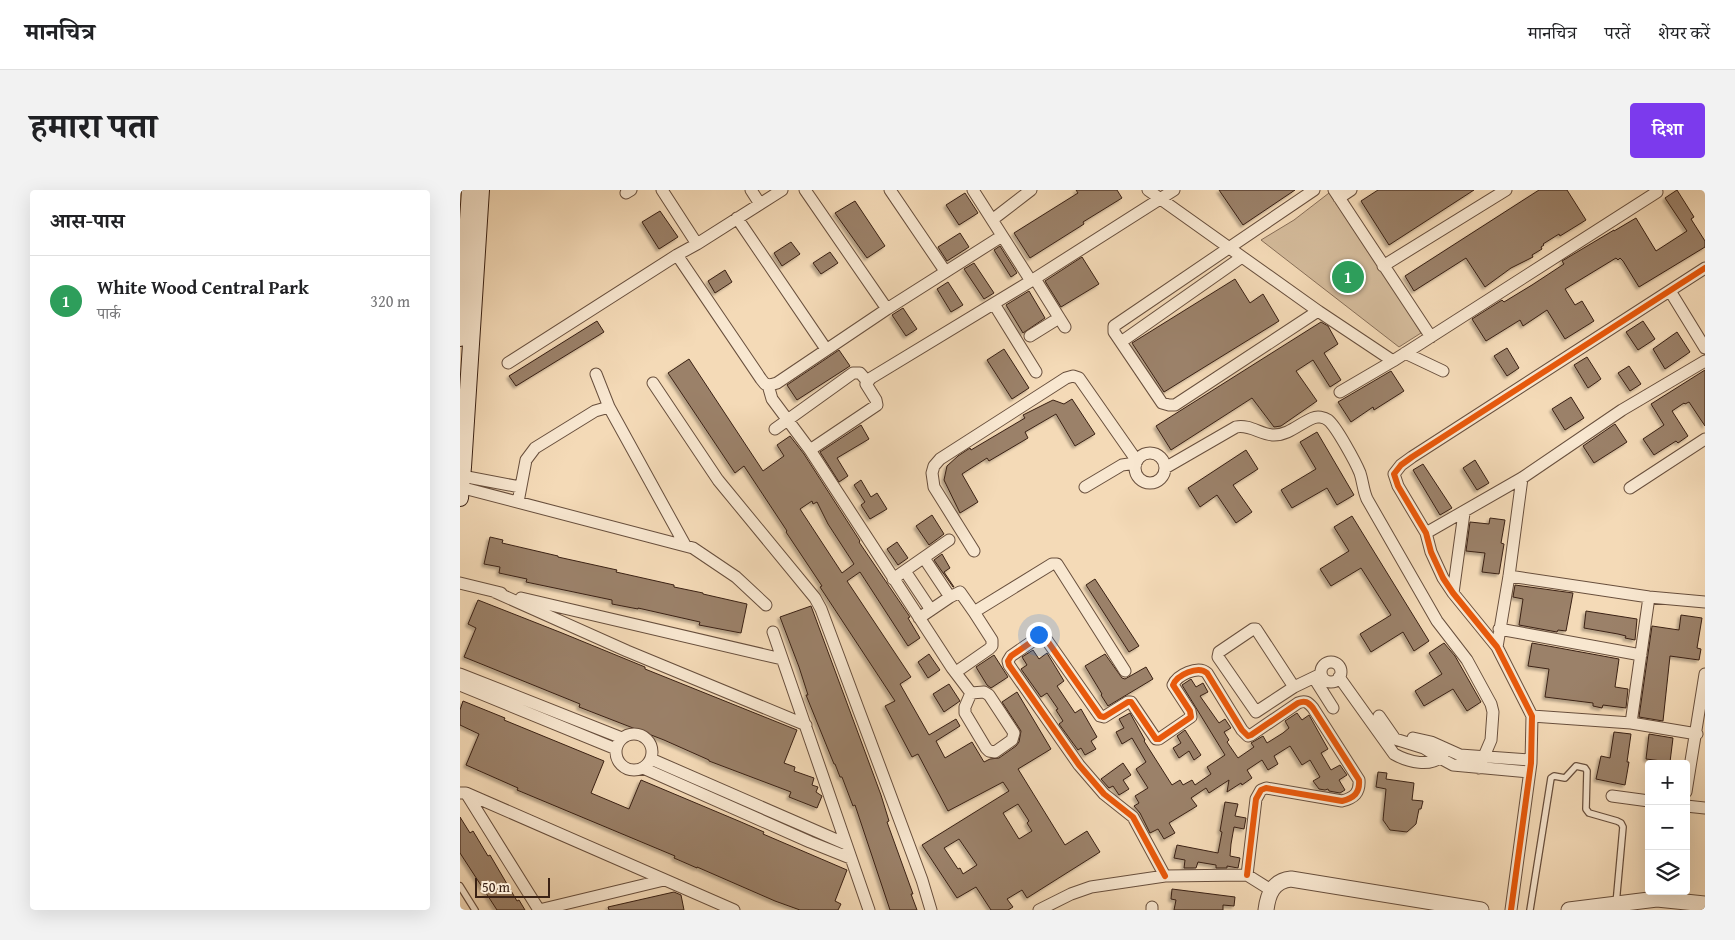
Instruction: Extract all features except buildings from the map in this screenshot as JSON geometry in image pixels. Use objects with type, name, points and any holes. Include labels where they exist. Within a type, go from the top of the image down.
[{"type":"main road","points":[[460,346],[470,190]]},
{"type":"main road","points":[[461,487],[481,190]]},
{"type":"street","points":[[662,190],[697,244]]},
{"type":"street","points":[[751,190],[760,204]]},
{"type":"street","points":[[508,363],[782,190]]},
{"type":"street","points":[[804,190],[886,309]]},
{"type":"street","points":[[890,190],[945,271]]},
{"type":"street","points":[[973,190],[1062,323],[1030,336]]},
{"type":"street","points":[[992,220],[1031,190]]},
{"type":"street","points":[[1148,190],[1318,311],[1393,361]]},
{"type":"street","points":[[1314,190],[1114,326],[1114,332],[1162,403],[1169,406],[1175,405],[1318,311]]},
{"type":"street","points":[[1352,190],[1336,194],[1431,337]]},
{"type":"street","points":[[1383,266],[1506,190]]},
{"type":"street","points":[[867,381],[1033,280],[1171,191]]},
{"type":"street","points":[[1340,392],[1393,361],[1657,192]]},
{"type":"street","points":[[737,218],[826,349]]},
{"type":"street","points":[[768,385],[777,383],[886,309],[1002,236]]},
{"type":"street","points":[[677,255],[761,379],[768,385],[772,399],[810,450],[893,579],[971,693]]},
{"type":"street","points":[[1121,342],[1242,257]]},
{"type":"street","points":[[1511,910],[1531,760],[1532,716],[1497,647],[1453,593],[1435,563],[1426,533],[1394,478],[1396,471],[1412,457],[1705,268]]},
{"type":"street","points":[[1670,291],[1705,348]]},
{"type":"street","points":[[994,304],[1036,372]]},
{"type":"street","points":[[1405,353],[1443,371]]},
{"type":"street","points":[[1426,533],[1464,513],[1522,478],[1622,410],[1705,361]]},
{"type":"street","points":[[775,429],[853,373],[860,373],[867,381],[867,387],[878,405],[810,450]]},
{"type":"street","points":[[596,374],[609,406],[686,545]]},
{"type":"street","points":[[974,551],[934,487],[932,473],[934,466],[940,459],[1066,378],[1073,376],[1079,378],[1136,464],[1139,478],[1153,483],[1161,477],[1165,468],[1236,427],[1244,426],[1273,435],[1286,432],[1313,418],[1327,419],[1337,432],[1359,471],[1365,495],[1426,602],[1447,636],[1467,660],[1491,704],[1493,712],[1492,740],[1479,768]]},
{"type":"street","points":[[653,384],[718,480],[821,609],[922,880],[931,910]]},
{"type":"street","points":[[518,502],[526,460],[535,448],[595,411],[609,406]]},
{"type":"street","points":[[1630,488],[1705,439]]},
{"type":"street","points":[[1086,489],[1136,464],[1145,454],[1155,454],[1162,459],[1165,468]]},
{"type":"street","points":[[1497,647],[1522,478]]},
{"type":"street","points":[[461,487],[520,486]]},
{"type":"street","points":[[461,487],[686,545],[720,565],[766,604]]},
{"type":"street","points":[[1453,593],[1464,513]]},
{"type":"street","points":[[893,579],[950,540]]},
{"type":"street","points":[[924,558],[950,597]]},
{"type":"street","points":[[974,612],[1052,564],[1057,564],[1125,671]]},
{"type":"street","points":[[905,571],[931,610]]},
{"type":"street","points":[[1509,576],[1649,597],[1705,602]]},
{"type":"street","points":[[460,582],[495,592],[782,659]]},
{"type":"street","points":[[495,592],[627,651],[806,725]]},
{"type":"street","points":[[919,618],[960,592],[974,612],[992,640],[992,646],[956,672]]},
{"type":"street","points":[[1631,723],[1649,597]]},
{"type":"street","points":[[1294,687],[1256,629],[1253,629],[1219,652],[1218,657],[1254,712],[1294,687],[1317,676],[1324,665],[1332,662],[1339,668],[1339,677],[1394,754],[1405,759],[1424,762],[1432,762],[1444,754],[1531,760]]},
{"type":"street","points":[[1499,629],[1641,655]]},
{"type":"street","points":[[774,632],[869,910]]},
{"type":"street","points":[[1165,876],[1133,817],[1104,794],[1079,765],[1009,665],[1008,661],[1011,656],[1036,638],[1046,639],[1100,716],[1104,717],[1131,702],[1156,739],[1159,739],[1191,717],[1190,711],[1173,686],[1176,680],[1196,669],[1207,673],[1242,730],[1248,736],[1298,703],[1308,702],[1359,780],[1360,787],[1357,794],[1351,799],[1342,801],[1266,788],[1261,790],[1256,799],[1246,876]]},
{"type":"street","points":[[460,674],[622,738]]},
{"type":"street","points":[[1690,771],[1705,674]]},
{"type":"street","points":[[1317,676],[1333,708]]},
{"type":"street","points":[[460,685],[616,749]]},
{"type":"street","points":[[984,692],[989,695],[1014,733],[1012,740],[995,752],[986,748],[965,713],[965,707],[971,693],[984,692]]},
{"type":"street","points":[[1383,714],[1402,735],[1431,742],[1453,765],[1529,772]]},
{"type":"street","points":[[1532,716],[1631,723],[1697,734]]},
{"type":"street","points":[[647,763],[651,747],[645,737],[633,734],[622,738],[616,749],[618,760],[622,765],[632,770],[647,763],[846,844]]},
{"type":"street","points":[[647,763],[810,842],[850,858]]},
{"type":"street","points":[[463,793],[734,910]]},
{"type":"street","points":[[463,793],[539,910],[664,880]]},
{"type":"street","points":[[1612,796],[1645,800]]},
{"type":"street","points":[[1690,806],[1705,808]]},
{"type":"street","points":[[1039,910],[1071,894],[1092,887],[1165,876],[1246,876],[1270,890]]},
{"type":"street","points":[[1266,910],[1270,890],[1278,882],[1298,879],[1481,910]]},
{"type":"street","points":[[1568,910],[1658,898],[1705,904]]},
{"type":"lane","points":[[1530,910],[1551,778],[1554,776],[1565,778],[1576,766],[1585,768],[1587,771],[1586,809],[1590,813],[1617,821],[1622,827],[1616,904]]},
{"type":"lane","points":[[460,886],[475,910]]},
{"type":"shaded area","points":[[1329,193],[1376,259],[1421,333],[1399,347],[1261,240],[1294,220]]},
{"type":"cycle path","points":[[1511,910],[1531,763],[1532,716],[1497,647],[1443,578],[1431,552],[1426,533],[1398,486],[1394,474],[1401,465],[1412,457],[1705,268]]},
{"type":"cycle path","points":[[1165,876],[1133,817],[1104,794],[1079,765],[1009,665],[1008,661],[1011,656],[1037,638],[1046,639],[1100,716],[1104,717],[1131,702],[1156,739],[1159,739],[1191,717],[1190,711],[1173,685],[1183,675],[1198,670],[1207,673],[1242,730],[1248,736],[1298,703],[1305,702],[1313,708],[1359,780],[1357,792],[1350,798],[1342,801],[1266,788],[1261,790],[1256,799],[1247,875]]},
{"type":"place","name":"White Wood Central Park","points":[[1348,277]]}]
